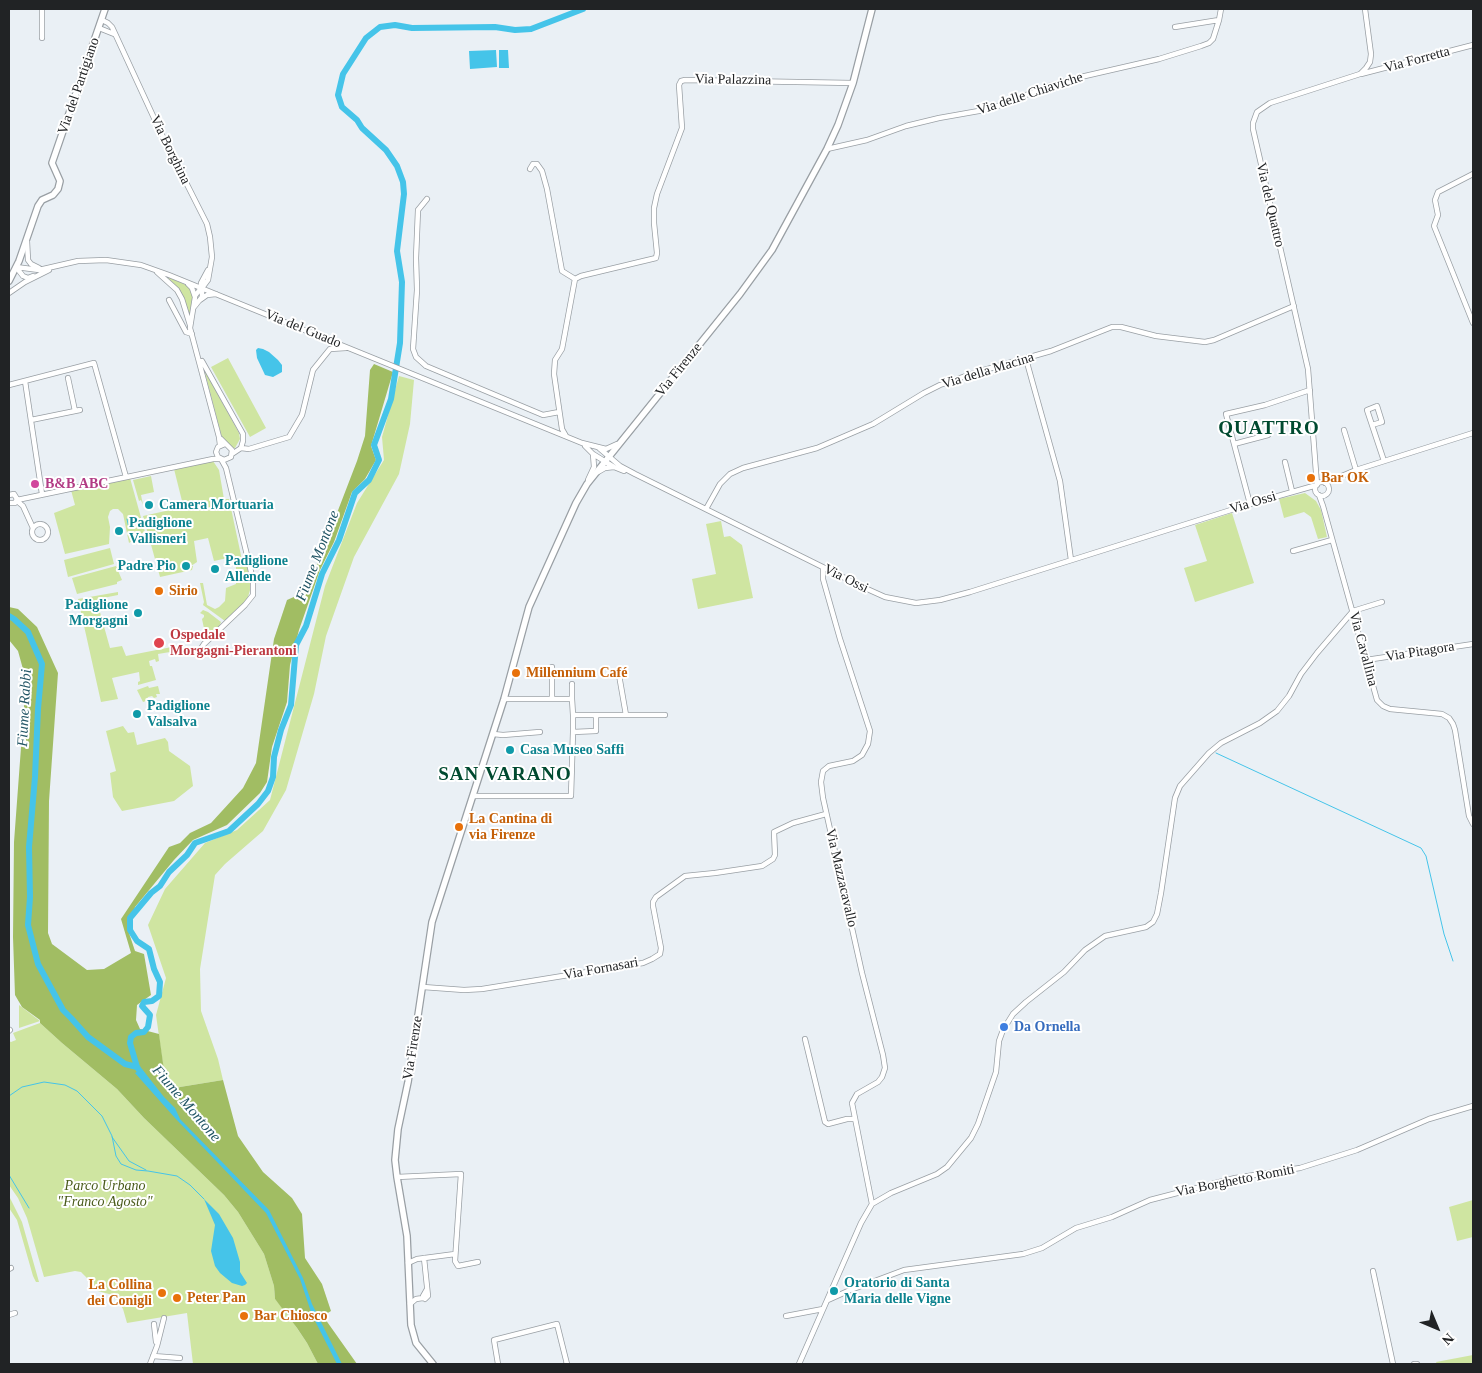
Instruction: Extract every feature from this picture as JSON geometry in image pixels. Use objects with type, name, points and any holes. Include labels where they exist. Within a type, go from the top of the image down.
[{"type":"main road","name":"Via del Partigiano","points":[[27,239],[38,206],[42,200],[53,195],[58,189],[60,181],[52,163],[105,9]]},
{"type":"main road","name":"Via Firenze","points":[[433,1364],[422,1352],[413,1336],[407,1236],[397,1177],[396,1146],[398,1129],[408,1082],[432,922],[504,700],[529,608],[576,503],[587,484],[606,458],[740,294],[772,250],[838,125],[853,83],[872,9]]},
{"type":"main road","points":[[9,281],[27,239]]},
{"type":"street","points":[[42,9],[42,38]]},
{"type":"street","name":"Via delle Chiaviche","points":[[827,149],[867,140],[906,126],[990,109],[1049,86],[1159,59],[1200,46],[1213,39],[1219,20],[1220,9]]},
{"type":"street","points":[[1360,74],[1370,62],[1371,54],[1365,9]]},
{"type":"street","name":"Via Borghina","points":[[102,20],[108,23],[114,34],[207,224],[212,257],[206,278]]},
{"type":"street","points":[[1176,27],[1219,20]]},
{"type":"street","points":[[99,28],[114,34]]},
{"type":"street","name":"Via Forretta","points":[[1360,74],[1473,45]]},
{"type":"street","name":"Via del Quattro","points":[[1329,490],[1328,486],[1321,483],[1317,475],[1308,369],[1253,129],[1254,117],[1257,112],[1270,103],[1360,74]]},
{"type":"street","name":"Via Palazzina","points":[[574,279],[656,258],[654,208],[657,194],[682,128],[679,85],[681,82],[685,80],[853,83]]},
{"type":"street","points":[[530,169],[533,164],[537,164],[542,171],[549,197],[562,271],[574,279],[562,349],[555,360],[554,374],[562,429],[566,436]]},
{"type":"street","points":[[1473,174],[1438,192],[1435,200],[1438,215],[1434,226],[1473,323]]},
{"type":"street","points":[[426,199],[418,210],[417,290],[413,348],[416,357],[426,366],[543,415],[559,412]]},
{"type":"street","points":[[27,239],[28,260],[34,266],[45,269]]},
{"type":"street","name":"Via del Guado","points":[[16,268],[45,269],[78,262],[106,260],[132,263],[154,269],[582,443],[599,448],[606,458]]},
{"type":"street","points":[[16,268],[23,276],[28,278],[54,267]]},
{"type":"street","points":[[154,269],[177,290],[182,299],[219,437],[223,445]]},
{"type":"street","points":[[9,293],[37,275]]},
{"type":"street","points":[[190,328],[197,298],[203,293],[202,288],[206,278]]},
{"type":"street","points":[[185,282],[206,278]]},
{"type":"street","points":[[206,278],[217,294]]},
{"type":"street","points":[[185,282],[192,288],[197,298]]},
{"type":"street","points":[[197,298],[217,294]]},
{"type":"street","points":[[169,300],[186,332],[192,334]]},
{"type":"street","name":"Via della Macina","points":[[706,509],[720,484],[730,474],[743,468],[817,448],[880,421],[940,385],[977,372],[1051,352],[1112,327],[1121,327],[1156,336],[1204,342],[1214,340],[1294,306]]},
{"type":"street","points":[[14,497],[24,498],[220,460],[230,457],[232,452],[240,449],[249,449],[289,437],[302,415],[313,370],[330,349],[348,348]]},
{"type":"street","points":[[198,356],[243,434],[240,449]]},
{"type":"street","points":[[1026,359],[1060,481],[1071,560]]},
{"type":"street","points":[[9,385],[92,363],[95,364],[126,477]]},
{"type":"street","points":[[31,420],[77,411],[68,378]]},
{"type":"street","points":[[25,381],[42,494]]},
{"type":"street","points":[[1250,504],[1226,414],[1265,405],[1310,390]]},
{"type":"street","points":[[1372,425],[1384,461]]},
{"type":"street","points":[[1344,430],[1356,470]]},
{"type":"street","name":"Via Ossi","points":[[606,458],[823,568],[885,597],[916,603],[940,600],[1250,504],[1305,489],[1356,470],[1473,433]]},
{"type":"street","points":[[1234,444],[1268,435]]},
{"type":"street","points":[[599,448],[612,447],[621,442]]},
{"type":"street","points":[[616,462],[616,451],[621,442]]},
{"type":"street","name":"Via del Guado","points":[[582,443],[593,454],[606,458]]},
{"type":"street","points":[[198,653],[204,644],[253,595],[253,580],[217,449],[223,445],[229,446],[232,452]]},
{"type":"street","points":[[587,484],[594,467],[593,454]]},
{"type":"street","name":"Via Ossi","points":[[606,458],[614,468],[635,474]]},
{"type":"street","name":"Via Ossi","points":[[1285,462],[1292,492]]},
{"type":"street","points":[[587,484],[605,468],[614,468]]},
{"type":"street","points":[[1323,506],[1332,481],[1337,477]]},
{"type":"street","points":[[1317,494],[1321,483]]},
{"type":"street","name":"Via Ossi","points":[[1305,489],[1317,494],[1326,495]]},
{"type":"street","name":"Via Cavallina","points":[[1317,494],[1323,506],[1377,700],[1383,706],[1390,709],[1442,714],[1449,718],[1453,724],[1469,816],[1473,824]]},
{"type":"street","points":[[9,503],[14,497]]},
{"type":"street","points":[[14,497],[24,508],[28,518],[35,526]]},
{"type":"street","points":[[1293,551],[1332,540]]},
{"type":"street","name":"Via Mazzacavallo","points":[[823,568],[823,579],[840,639],[870,731],[868,744],[862,755],[853,760],[829,766],[823,771],[821,782],[826,814],[885,1068],[878,1082],[857,1094],[852,1103],[872,1204]]},
{"type":"street","points":[[798,1364],[861,1223],[872,1204],[891,1193],[937,1174],[947,1167],[966,1144],[978,1124],[994,1077],[999,1041],[1003,1030],[1013,1014],[1064,972],[1085,950],[1105,936],[1146,927],[1153,922],[1157,914],[1161,893],[1174,798],[1180,786],[1209,754],[1221,744],[1260,723],[1278,710],[1289,696],[1306,667],[1353,611],[1382,602]]},
{"type":"street","name":"Via Pitagora","points":[[1366,660],[1473,644]]},
{"type":"street","points":[[552,667],[552,699]]},
{"type":"street","points":[[619,675],[626,715]]},
{"type":"street","points":[[474,796],[571,796],[572,684]]},
{"type":"street","points":[[504,700],[572,699]]},
{"type":"street","points":[[573,715],[665,715]]},
{"type":"street","points":[[573,732],[596,731],[596,715]]},
{"type":"street","points":[[493,734],[540,732]]},
{"type":"street","name":"Via Fornasari","points":[[423,987],[464,990],[482,989],[642,963],[652,959],[660,954],[653,906],[656,897],[685,876],[762,866],[773,859],[775,855],[774,832],[794,823],[826,814]]},
{"type":"street","points":[[805,1039],[825,1122],[828,1124],[854,1119]]},
{"type":"street","name":"Via Borghetto Romiti","points":[[826,1301],[842,1293],[904,1270],[1023,1254],[1042,1248],[1076,1228],[1112,1217],[1150,1200],[1235,1178],[1300,1168],[1357,1150],[1429,1119],[1473,1106]]},
{"type":"street","points":[[397,1177],[462,1174],[455,1261],[458,1266],[478,1262]]},
{"type":"street","points":[[408,1254],[417,1259]]},
{"type":"street","points":[[408,1263],[417,1259],[455,1254]]},
{"type":"street","points":[[410,1304],[416,1299],[423,1298],[426,1289],[424,1258]]},
{"type":"street","points":[[1373,1271],[1393,1364]]},
{"type":"street","points":[[786,1316],[823,1310]]},
{"type":"street","points":[[9,1315],[15,1313]]},
{"type":"street","points":[[150,1364],[164,1318]]},
{"type":"street","points":[[154,1324],[157,1346]]},
{"type":"street","points":[[498,1364],[494,1340],[557,1324],[566,1364]]},
{"type":"street","points":[[153,1356],[180,1358]]},
{"type":"green space","points":[[166,276],[186,285],[193,293],[189,318],[178,288]]},
{"type":"green space","points":[[228,358],[266,428],[250,437],[211,367]]},
{"type":"green space","points":[[374,364],[393,372],[371,446],[376,460],[365,479],[352,492],[334,542],[320,570],[299,630],[290,665],[287,702],[272,747],[267,782],[260,793],[227,825],[193,840],[174,860],[135,907],[129,933],[135,951],[144,954],[151,995],[137,1005],[136,1020],[140,1029],[159,1034],[167,1092],[180,1087],[223,1080],[238,1136],[263,1172],[292,1198],[302,1214],[305,1258],[322,1284],[331,1311],[323,1316],[357,1364],[318,1364],[307,1343],[275,1299],[274,1286],[264,1254],[238,1212],[224,1195],[144,1118],[117,1089],[62,1043],[40,1023],[40,1020],[22,1007],[15,995],[13,937],[14,842],[26,680],[18,651],[9,640],[9,607],[18,609],[37,627],[58,673],[49,801],[48,933],[52,944],[87,970],[104,969],[131,953],[121,919],[169,847],[180,843],[190,833],[211,823],[243,788],[256,763],[274,639],[287,600],[296,596],[312,578],[357,461],[365,436],[370,370]]},
{"type":"green space","points":[[204,369],[239,433],[240,439],[235,448],[222,438]]},
{"type":"green space","points":[[399,376],[414,380],[410,424],[399,474],[354,557],[326,636],[314,694],[286,790],[263,831],[215,875],[200,969],[201,1011],[218,1059],[223,1080],[180,1087],[167,1093],[156,1015],[166,978],[148,925],[165,889],[205,843],[237,830],[270,800],[325,586],[357,503],[384,460],[382,437]]},
{"type":"green space","points":[[213,461],[219,470],[224,499],[229,499],[242,560],[233,563],[232,557],[214,561],[208,538],[194,541],[197,562],[191,566],[193,566],[192,570],[160,577],[143,516],[179,508],[181,505],[182,501],[174,469]]},
{"type":"green space","points":[[151,476],[154,492],[141,495],[143,505],[141,500],[139,501],[133,480]]},
{"type":"green space","points":[[130,478],[145,532],[136,535],[129,543],[123,514],[118,509],[113,509],[108,517],[110,527],[109,544],[65,554],[54,513],[75,505],[71,490]]},
{"type":"green space","points":[[1305,493],[1316,501],[1321,510],[1327,537],[1318,539],[1311,517],[1304,512],[1284,518],[1279,499]]},
{"type":"green space","points":[[1232,513],[1254,583],[1195,602],[1184,568],[1207,561],[1195,525]]},
{"type":"green space","points":[[721,521],[724,537],[730,536],[742,545],[753,598],[698,609],[692,579],[716,574],[706,524]]},
{"type":"green space","points":[[110,548],[114,564],[68,577],[64,560]]},
{"type":"green space","points":[[116,566],[122,580],[117,582],[117,584],[77,594],[72,578]]},
{"type":"green space","points":[[247,566],[251,587],[247,600],[225,621],[203,605],[200,583],[203,583],[207,605],[215,609],[225,601],[226,588],[236,584],[236,567]]},
{"type":"green space","points":[[118,592],[118,595],[103,598],[104,603],[98,605],[110,648],[122,646],[126,656],[182,645],[186,648],[191,647],[191,654],[181,657],[180,650],[158,654],[159,661],[156,662],[155,659],[149,661],[156,680],[138,685],[140,681],[139,672],[112,678],[118,699],[101,702],[78,599]]},
{"type":"green space","points":[[203,610],[221,622],[219,627],[208,635],[205,633],[202,619],[204,615],[200,613]]},
{"type":"green space","points":[[148,686],[149,688],[158,686],[160,694],[156,694],[157,697],[154,698],[152,696],[148,697],[143,702],[137,690]]},
{"type":"green space","points":[[123,726],[128,733],[134,732],[137,745],[165,738],[168,742],[169,751],[190,766],[193,786],[174,801],[122,811],[113,797],[110,773],[116,771],[106,731]]},
{"type":"green space","points":[[19,1005],[40,1021],[19,1028]]},
{"type":"green space","name":"Parco Urbano \"Franco Agosto\"","points":[[40,1023],[117,1089],[144,1118],[224,1195],[238,1212],[264,1254],[274,1286],[275,1299],[307,1343],[318,1364],[193,1364],[187,1313],[127,1323],[123,1309],[118,1301],[109,1294],[94,1290],[81,1272],[75,1271],[44,1277],[27,1218],[18,1198],[9,1185],[9,1041],[16,1040],[13,1033]]},
{"type":"green space","points":[[9,1196],[22,1222],[39,1282],[36,1282],[33,1276],[17,1220],[9,1208]]},
{"type":"green space","points":[[1473,1200],[1473,1237],[1457,1241],[1449,1207]]},
{"type":"green space","points":[[1473,1355],[1473,1364],[1437,1364],[1436,1362]]},
{"type":"water","points":[[496,50],[497,67],[470,69],[469,51]]},
{"type":"water","points":[[499,50],[508,50],[509,68],[499,68]]},
{"type":"water","points":[[258,348],[269,352],[278,360],[282,365],[282,372],[273,377],[265,375],[257,358],[256,350]]},
{"type":"water","points":[[142,1069],[175,1108],[180,1119],[269,1210],[303,1278],[312,1304],[342,1364],[337,1364],[312,1315],[300,1279],[266,1213],[175,1118],[135,1073]]},
{"type":"water","points":[[204,1199],[219,1214],[233,1238],[240,1262],[240,1272],[247,1283],[245,1285],[232,1283],[215,1266],[211,1251],[215,1225]]},
{"type":"waterway","name":"Fiume Montone","points":[[143,1076],[137,1067],[130,1043],[131,1037],[136,1033],[144,1032],[148,1027],[150,1015],[142,1006],[144,1002],[152,1001],[159,996],[160,982],[154,969],[149,949],[137,941],[130,930],[130,918],[151,893],[160,886],[169,872],[187,855],[195,843],[229,831],[258,804],[268,791],[273,777],[274,757],[281,730],[291,705],[296,645],[306,626],[322,574],[339,540],[355,493],[369,480],[379,460],[374,445],[391,399],[400,343],[402,282],[397,251],[404,194],[403,182],[397,166],[386,150],[342,107],[338,95],[343,74],[366,38],[380,27],[395,25],[412,28],[495,27],[515,30],[531,29],[583,9]]},
{"type":"waterway","points":[[127,519],[129,528]]},
{"type":"waterway","points":[[130,532],[132,540]]},
{"type":"waterway","name":"Fiume Rabbi","points":[[9,616],[28,632],[42,664],[29,847],[30,897],[28,925],[38,964],[63,1010],[88,1037],[125,1064],[137,1067]]},
{"type":"waterway","points":[[1216,753],[1421,848],[1426,856],[1444,934],[1453,961]]},
{"type":"waterway","points":[[9,1096],[22,1087],[44,1082],[65,1085],[77,1091],[102,1116],[112,1136],[116,1156],[121,1164],[136,1170],[177,1176],[190,1185],[204,1199]]},
{"type":"waterway","points":[[112,1137],[129,1161],[146,1170]]},
{"type":"waterway","points":[[9,1175],[29,1208]]},
{"type":"place","name":"Bar OK","points":[[1311,478]]},
{"type":"place","name":"B&B ABC","points":[[35,484]]},
{"type":"place","name":"Camera Mortuaria","points":[[149,505]]},
{"type":"place","name":"Padiglione Vallisneri","points":[[119,531]]},
{"type":"place","name":"Padre Pio","points":[[186,566]]},
{"type":"place","name":"Padiglione Allende","points":[[215,569]]},
{"type":"place","name":"Sirio","points":[[159,591]]},
{"type":"place","name":"Padiglione Morgagni","points":[[138,613]]},
{"type":"place","name":"Ospedale Morgagni-Pierantoni","points":[[159,643]]},
{"type":"place","name":"Millennium Café","points":[[516,673]]},
{"type":"place","name":"Padiglione Valsalva","points":[[137,714]]},
{"type":"place","name":"Casa Museo Saffi","points":[[510,750]]},
{"type":"place","name":"La Cantina di via Firenze","points":[[459,827]]},
{"type":"place","name":"Da Ornella","points":[[1004,1027]]},
{"type":"place","name":"Oratorio di Santa Maria delle Vigne","points":[[834,1291]]},
{"type":"place","name":"La Collina dei Conigli","points":[[162,1293]]},
{"type":"place","name":"Peter Pan","points":[[177,1298]]},
{"type":"place","name":"Bar Chiosco","points":[[244,1316]]},
{"type":"district","name":"QUATTRO","points":[[1269,429]]},
{"type":"district","name":"SAN VARANO","points":[[505,775]]}]
